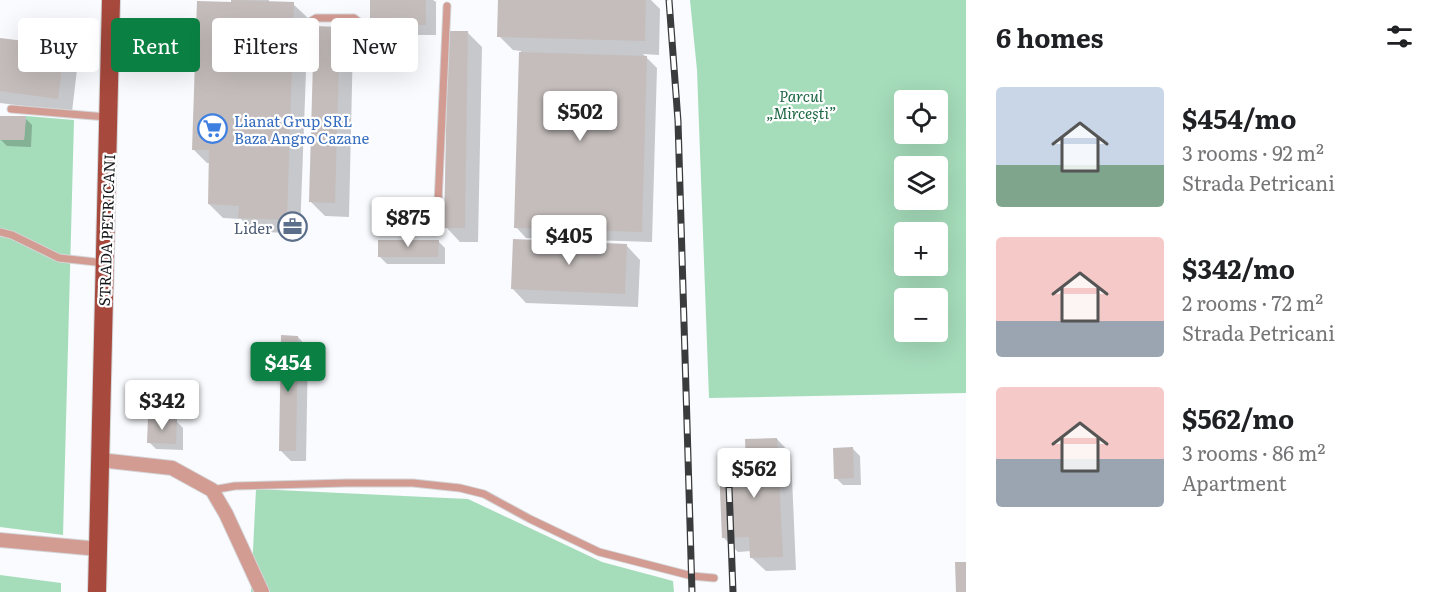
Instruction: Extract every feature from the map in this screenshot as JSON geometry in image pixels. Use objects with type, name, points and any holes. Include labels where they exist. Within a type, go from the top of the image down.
[{"type":"main road","name":"STRADA PETRICANI","points":[[98,592],[111,0]]},
{"type":"street","points":[[100,460],[172,468],[212,490],[226,514],[262,592]]},
{"type":"street","points":[[0,540],[99,549]]},
{"type":"lane","points":[[435,231],[447,6]]},
{"type":"lane","points":[[11,109],[109,117]]},
{"type":"lane","points":[[0,232],[12,235],[59,258],[105,262]]},
{"type":"lane","points":[[212,490],[235,486],[346,483],[413,483],[460,488],[484,494],[599,552],[692,576],[714,578]]},
{"type":"green space","name":"Parcul „Mircești”","points":[[690,0],[966,0],[966,393],[709,398],[697,70]]},
{"type":"green space","points":[[26,116],[74,120],[63,535],[0,527],[0,139],[24,140]]},
{"type":"green space","points":[[256,489],[468,499],[602,562],[673,581],[674,592],[251,592]]},
{"type":"green space","points":[[0,575],[61,583],[61,592],[0,592]]},
{"type":"building","points":[[231,0],[294,2],[293,18],[212,18],[212,72],[292,72],[287,220],[238,218],[239,206],[208,204],[209,150],[192,150],[195,72],[200,72],[200,18],[196,18],[197,1],[231,2]]},
{"type":"building","points":[[370,0],[426,0],[426,25],[418,25],[418,18],[370,18]]},
{"type":"building","points":[[498,0],[646,0],[645,41],[497,37]]},
{"type":"building","points":[[319,26],[331,27],[331,72],[339,72],[335,203],[309,202],[313,72],[319,72]]},
{"type":"building","points":[[448,31],[468,31],[465,228],[444,228]]},
{"type":"building","points":[[0,38],[18,40],[18,72],[62,72],[58,99],[0,91]]},
{"type":"building","points":[[519,52],[647,56],[642,232],[514,228]]},
{"type":"building","points":[[0,116],[26,116],[24,140],[0,140]]},
{"type":"building","points":[[513,239],[627,244],[625,294],[511,289]]},
{"type":"building","points":[[378,240],[439,240],[438,257],[378,257]]},
{"type":"building","points":[[281,335],[298,336],[296,451],[279,451]]},
{"type":"building","points":[[148,418],[177,419],[176,444],[147,443]]},
{"type":"building","points":[[777,438],[783,557],[750,558],[749,537],[722,538],[719,467],[746,465],[745,439]]},
{"type":"building","points":[[853,447],[854,478],[834,479],[833,448]]},
{"type":"building","points":[[955,562],[966,562],[966,592],[956,592]]},
{"type":"railway","points":[[669,0],[678,121],[692,592]]},
{"type":"railway","points":[[728,460],[733,592]]},
{"type":"place","name":"Lianat Grup SRL Baza Angro Cazane","points":[[213,129]]},
{"type":"place","name":"Lider","points":[[293,227]]}]
